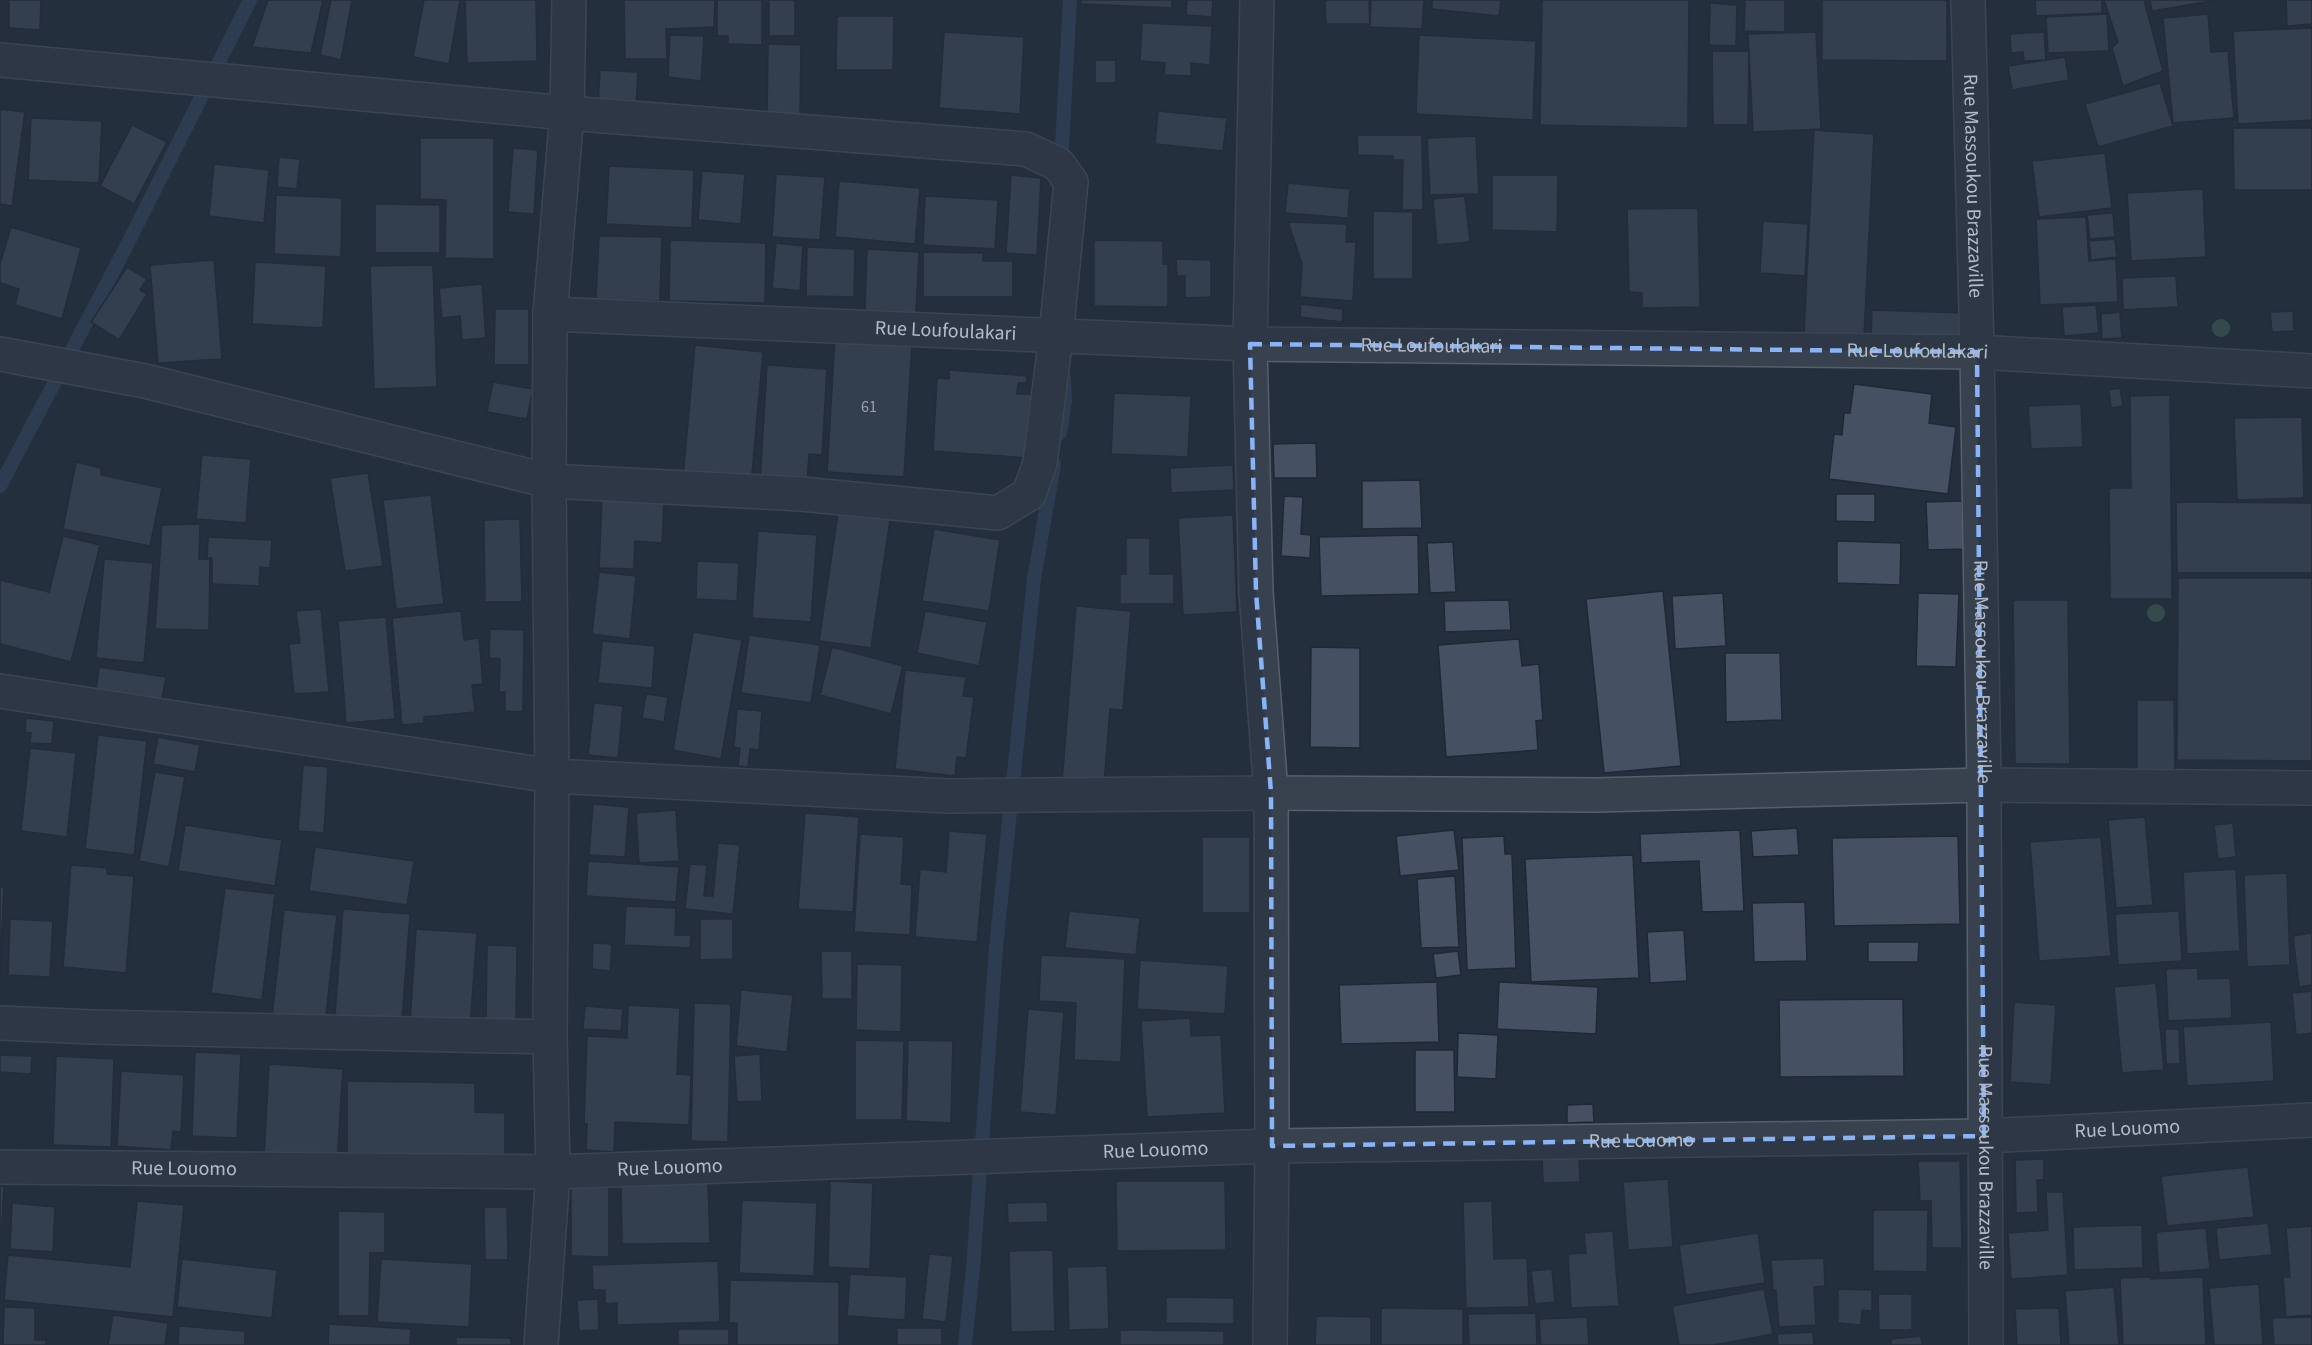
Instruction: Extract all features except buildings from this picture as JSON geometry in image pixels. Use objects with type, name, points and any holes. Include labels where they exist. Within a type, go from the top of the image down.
[{"type":"street","points":[[542,1345],[553,1172],[550,1037],[552,776],[550,314],[567,113],[569,0]]},
{"type":"street","points":[[1257,0],[1250,344],[1256,592],[1271,793],[1270,1345]]},
{"type":"street","name":"Rue Massoukou Brazzaville","points":[[1968,0],[1977,352],[1984,785],[1986,1345]]},
{"type":"street","points":[[0,60],[567,113],[1026,149],[1058,164],[1071,182],[1056,336],[1040,463],[1029,494],[998,513],[801,494],[549,481],[145,381],[0,354]]},
{"type":"street","name":"Rue Loufoulakari","points":[[550,314],[1250,344],[1977,352],[2312,371]]},
{"type":"street","points":[[0,691],[552,776],[948,795],[1271,793],[1597,795],[1984,785],[2312,788]]},
{"type":"street","points":[[0,1023],[550,1037]]},
{"type":"street","name":"Rue Louomo","points":[[0,1167],[553,1172],[1272,1146],[1984,1136],[2312,1120]]},
{"type":"highlighted area","points":[[1250,344],[1977,352],[1984,1136],[1272,1146],[1271,793],[1256,592]]},
{"type":"waterway","points":[[0,486],[126,247],[250,0]]},
{"type":"waterway","points":[[1061,164],[1070,0]]},
{"type":"waterway","points":[[1060,433],[1065,401],[1064,378]]},
{"type":"waterway","points":[[965,1345],[973,1268],[996,948],[1034,579],[1054,464]]}]
